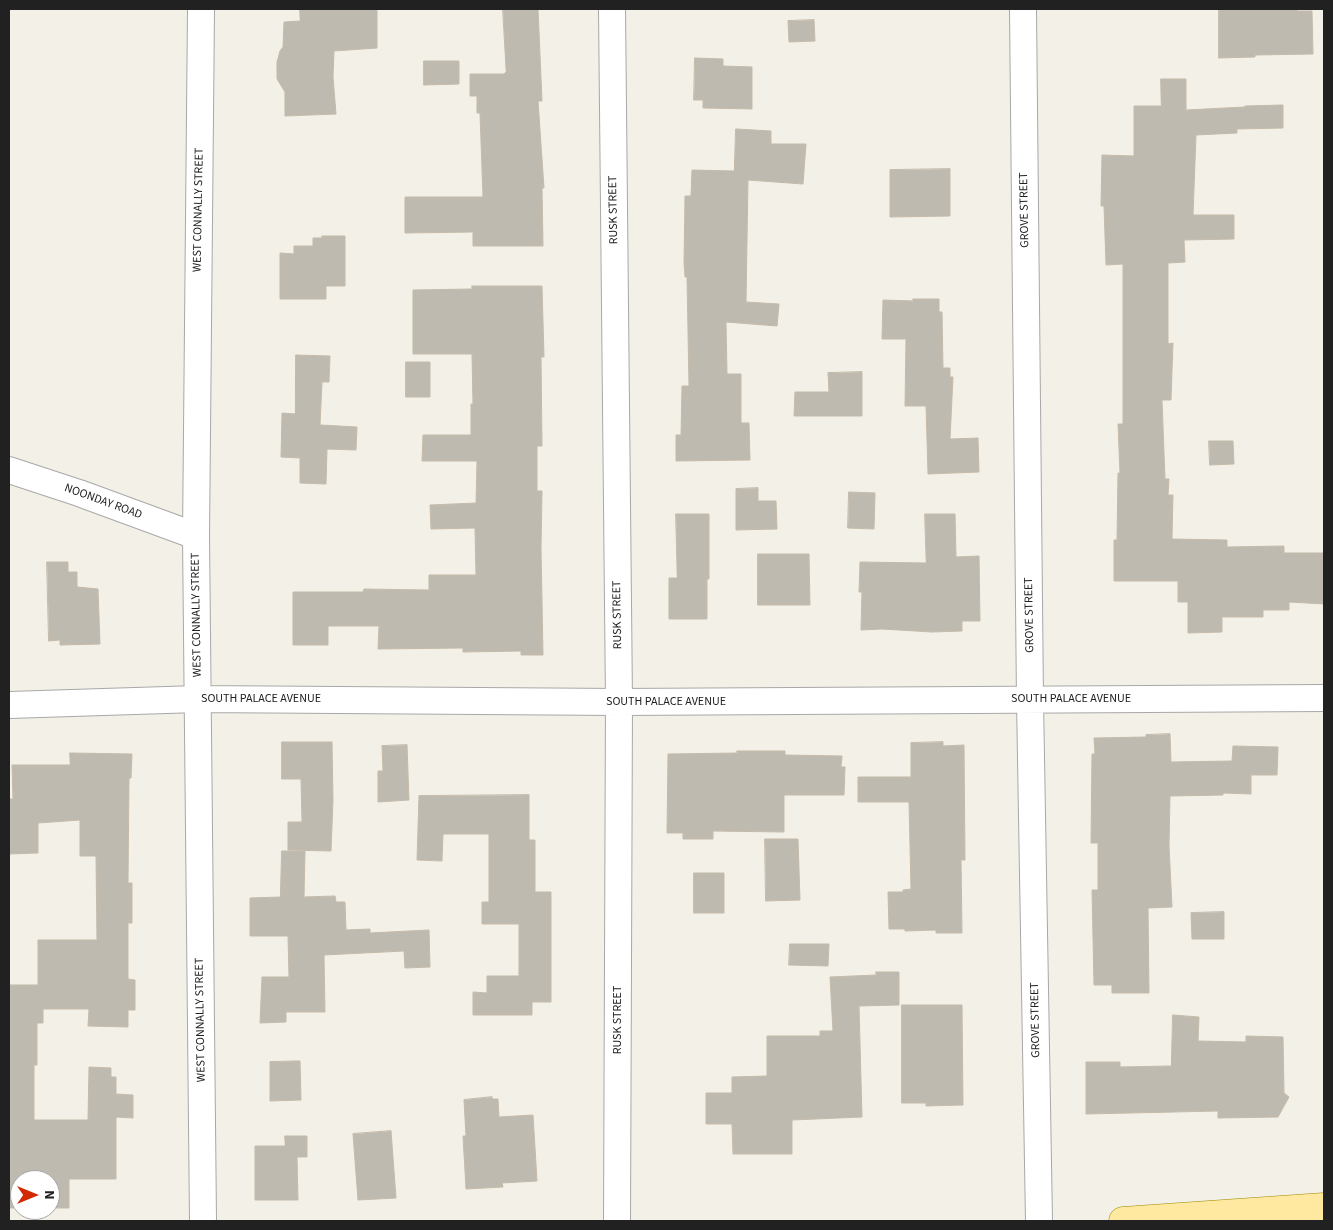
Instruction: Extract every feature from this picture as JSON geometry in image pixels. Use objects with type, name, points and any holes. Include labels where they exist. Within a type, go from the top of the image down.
[{"type":"main road","points":[[1123,1221],[1324,1207]]},
{"type":"street","name":"WEST CONNALLY STREET","points":[[202,9],[196,536],[203,1221]]},
{"type":"street","name":"RUSK STREET","points":[[612,9],[619,702],[617,1221]]},
{"type":"street","name":"GROVE STREET","points":[[1023,9],[1030,700],[1039,1221]]},
{"type":"street","name":"NOONDAY ROAD","points":[[9,470],[79,493],[196,536]]},
{"type":"street","name":"SOUTH PALACE AVENUE","points":[[9,705],[198,699],[619,702],[1324,698]]},
{"type":"building","points":[[300,9],[377,9],[377,48],[334,51],[333,77],[336,114],[285,116],[285,92],[277,79],[277,62],[283,47],[284,22],[300,21]]},
{"type":"building","points":[[503,9],[538,9],[542,101],[538,101],[544,188],[542,188],[543,246],[473,246],[473,232],[405,233],[405,197],[483,197],[480,113],[477,113],[477,96],[470,96],[470,74],[504,74],[506,72]]},
{"type":"building","points":[[1219,9],[1297,9],[1297,11],[1312,11],[1313,54],[1219,58]]},
{"type":"building","points":[[814,20],[815,41],[789,42],[788,21]]},
{"type":"building","points":[[695,58],[723,59],[723,66],[752,67],[752,109],[703,108],[703,100],[694,100]]},
{"type":"building","points":[[424,61],[459,61],[459,84],[424,85]]},
{"type":"building","points":[[1161,79],[1186,79],[1186,110],[1283,105],[1283,128],[1237,129],[1237,133],[1196,135],[1193,215],[1234,215],[1234,239],[1184,240],[1185,262],[1168,263],[1168,344],[1173,343],[1171,400],[1162,400],[1165,479],[1169,479],[1168,495],[1173,495],[1172,539],[1227,540],[1227,547],[1284,546],[1284,553],[1324,553],[1324,604],[1289,602],[1289,610],[1263,610],[1263,617],[1222,617],[1222,632],[1188,633],[1188,602],[1178,602],[1178,581],[1114,581],[1114,540],[1117,540],[1118,473],[1120,473],[1118,424],[1123,424],[1123,264],[1106,265],[1104,206],[1101,206],[1102,155],[1134,156],[1134,106],[1161,106]]},
{"type":"building","points":[[736,129],[771,131],[771,144],[806,144],[803,184],[748,180],[746,302],[779,304],[777,326],[726,322],[727,374],[741,374],[741,423],[749,423],[750,460],[676,461],[676,435],[681,435],[682,386],[689,386],[687,277],[685,277],[684,263],[685,196],[691,196],[692,170],[734,171]]},
{"type":"building","points":[[950,169],[950,216],[890,217],[890,170]]},
{"type":"building","points":[[322,236],[345,236],[345,286],[326,286],[326,299],[280,299],[280,253],[294,254],[294,246],[313,246],[313,238],[322,238]]},
{"type":"building","points":[[472,286],[542,286],[544,357],[541,357],[542,446],[537,446],[537,491],[542,491],[543,655],[521,655],[521,651],[463,652],[463,648],[378,649],[379,626],[328,626],[328,645],[293,645],[293,592],[363,592],[364,589],[429,590],[429,575],[476,575],[475,528],[431,529],[430,505],[476,503],[477,461],[422,461],[423,435],[471,435],[471,404],[473,404],[472,354],[413,354],[413,290],[472,289]]},
{"type":"building","points":[[913,299],[939,299],[939,312],[942,312],[943,368],[950,368],[950,377],[953,377],[950,439],[978,438],[979,472],[928,474],[926,406],[905,406],[906,339],[882,339],[883,300],[913,301]]},
{"type":"building","points":[[296,355],[330,356],[329,382],[322,382],[320,425],[357,427],[356,450],[327,449],[326,484],[300,483],[300,458],[281,457],[282,413],[295,414]]},
{"type":"building","points":[[406,362],[430,362],[430,397],[406,397]]},
{"type":"building","points":[[862,372],[862,416],[794,416],[795,392],[829,392],[828,373]]},
{"type":"building","points":[[1209,441],[1233,441],[1234,464],[1210,465]]},
{"type":"building","points":[[758,488],[758,501],[776,501],[777,529],[736,530],[736,489]]},
{"type":"building","points":[[849,492],[875,493],[874,529],[848,528]]},
{"type":"building","points":[[676,514],[709,514],[707,619],[669,619],[669,578],[677,578]]},
{"type":"building","points":[[925,514],[955,514],[956,557],[979,556],[980,621],[962,621],[962,631],[861,630],[862,592],[859,592],[860,562],[926,563]]},
{"type":"building","points":[[758,554],[809,554],[810,605],[758,605]]},
{"type":"building","points":[[47,562],[68,562],[68,572],[77,572],[77,587],[98,589],[100,644],[60,645],[60,640],[49,641]]},
{"type":"building","points":[[1170,734],[1171,762],[1232,761],[1233,746],[1278,747],[1277,775],[1251,775],[1251,794],[1223,793],[1223,795],[1170,796],[1169,846],[1172,907],[1148,908],[1149,993],[1112,993],[1112,985],[1094,985],[1092,890],[1098,890],[1098,843],[1091,843],[1092,754],[1095,754],[1094,738],[1146,737],[1146,735]]},
{"type":"building","points":[[282,742],[332,742],[333,800],[331,851],[288,850],[288,822],[302,822],[301,779],[282,779]]},
{"type":"building","points":[[943,742],[943,746],[964,745],[965,860],[961,860],[962,933],[936,933],[936,930],[905,931],[905,929],[889,929],[888,892],[903,892],[903,890],[911,889],[909,802],[858,802],[858,777],[911,777],[911,743]]},
{"type":"building","points":[[407,745],[409,800],[378,802],[378,771],[383,771],[382,746]]},
{"type":"building","points":[[737,751],[785,751],[785,755],[842,756],[841,767],[845,767],[844,795],[784,795],[784,832],[713,831],[713,839],[683,839],[683,833],[667,833],[668,754],[737,753]]},
{"type":"building","points":[[70,753],[132,754],[131,778],[129,778],[128,883],[132,883],[132,923],[128,923],[128,979],[135,980],[135,1010],[128,1010],[128,1027],[88,1026],[89,1009],[43,1009],[43,1023],[37,1023],[37,1065],[34,1065],[34,1120],[88,1120],[89,1067],[111,1068],[111,1077],[116,1077],[116,1094],[133,1095],[133,1118],[116,1117],[116,1179],[69,1179],[69,1208],[60,1208],[60,1170],[10,1170],[9,1208],[9,985],[38,985],[38,940],[97,940],[96,856],[80,856],[80,820],[38,823],[38,853],[9,854],[9,799],[13,799],[12,765],[70,765]]},
{"type":"building","points":[[529,795],[529,840],[535,840],[535,892],[551,892],[551,1002],[532,1002],[532,1015],[473,1015],[473,992],[487,993],[487,976],[519,976],[519,924],[482,924],[482,902],[489,902],[489,834],[443,834],[442,861],[417,860],[419,796]]},
{"type":"building","points":[[765,839],[798,839],[800,900],[766,901]]},
{"type":"building","points":[[282,851],[305,851],[304,897],[335,896],[336,902],[345,902],[346,930],[370,929],[370,933],[429,930],[430,967],[405,968],[404,951],[324,955],[325,1012],[286,1012],[286,1022],[260,1023],[262,977],[289,977],[288,936],[250,936],[250,898],[280,897]]},
{"type":"building","points":[[694,873],[724,873],[724,913],[694,913]]},
{"type":"building","points":[[1224,912],[1224,939],[1192,939],[1191,913]]},
{"type":"building","points":[[790,944],[829,944],[828,966],[789,965]]},
{"type":"building","points":[[876,972],[899,972],[899,1005],[859,1006],[862,1117],[792,1120],[792,1154],[733,1154],[732,1124],[706,1124],[706,1093],[732,1093],[732,1077],[767,1076],[767,1036],[820,1036],[820,1031],[833,1031],[830,977],[876,975]]},
{"type":"building","points":[[902,1005],[962,1005],[963,1105],[926,1106],[926,1103],[902,1103]]},
{"type":"building","points":[[1173,1015],[1199,1017],[1198,1041],[1246,1042],[1246,1036],[1283,1037],[1284,1093],[1289,1097],[1278,1117],[1218,1118],[1218,1111],[1086,1114],[1086,1062],[1120,1062],[1120,1067],[1171,1066]]},
{"type":"building","points":[[300,1061],[301,1100],[270,1101],[270,1062]]},
{"type":"building","points":[[492,1097],[492,1099],[498,1099],[499,1117],[533,1115],[537,1181],[502,1183],[503,1187],[466,1189],[463,1136],[466,1136],[464,1100]]},
{"type":"building","points":[[391,1131],[396,1198],[358,1200],[353,1134]]},
{"type":"building","points":[[285,1136],[307,1136],[307,1157],[297,1157],[298,1200],[255,1200],[255,1146],[285,1146]]}]
